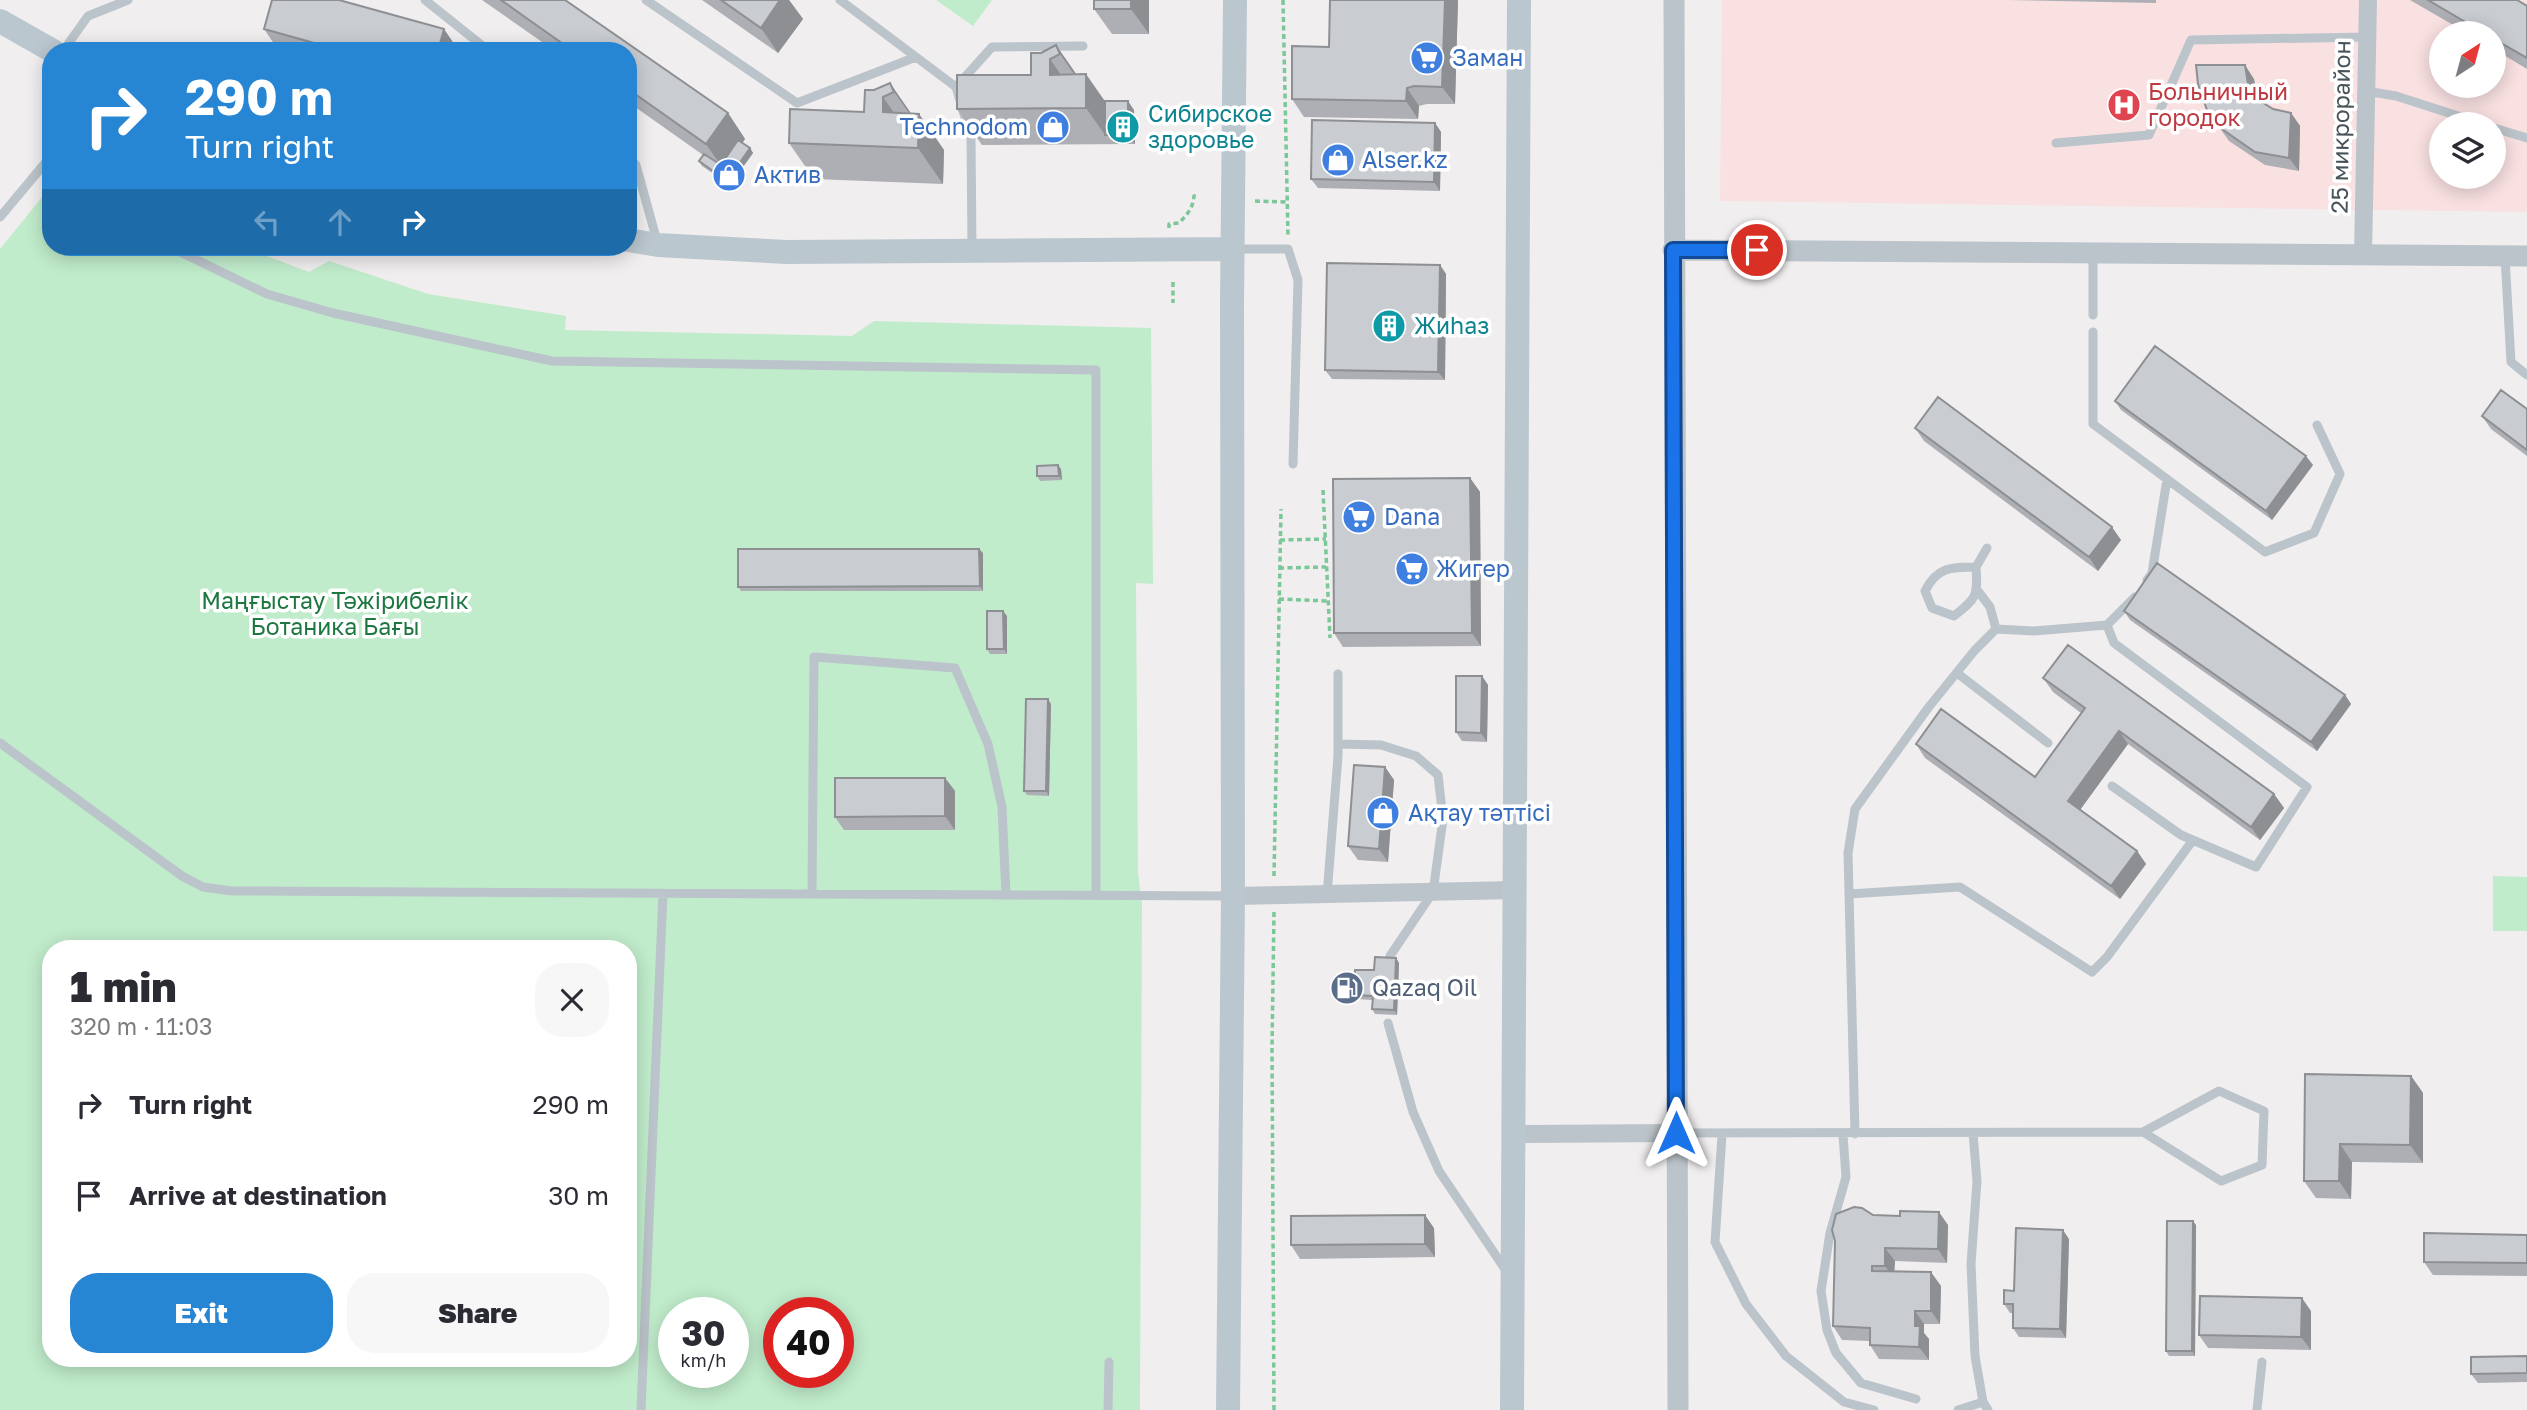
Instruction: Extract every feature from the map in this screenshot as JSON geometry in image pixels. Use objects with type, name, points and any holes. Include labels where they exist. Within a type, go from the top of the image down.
[{"type":"main road","points":[[1228,1410],[1233,896],[1232,249],[1235,0]]},
{"type":"main road","points":[[1512,1410],[1519,0]]},
{"type":"main road","points":[[0,21],[42,45]]},
{"type":"main road","points":[[637,241],[787,251],[1232,249]]},
{"type":"street","points":[[1674,0],[1678,1410]]},
{"type":"street","name":"25 микрорайон","points":[[2363,256],[2368,0]]},
{"type":"street","points":[[1673,250],[2527,256]]},
{"type":"street","points":[[1233,896],[1515,890]]},
{"type":"street","points":[[1514,1133],[1676,1133]]},
{"type":"lane","points":[[69,42],[88,16],[128,0]]},
{"type":"lane","points":[[425,0],[478,42]]},
{"type":"lane","points":[[646,0],[797,103],[916,57]]},
{"type":"lane","points":[[840,0],[956,87],[971,138],[972,251]]},
{"type":"lane","points":[[2056,143],[2150,135],[2191,40],[2367,37]]},
{"type":"lane","points":[[956,87],[992,47],[1083,46]]},
{"type":"lane","points":[[2366,91],[2396,96],[2446,112]]},
{"type":"lane","points":[[2506,132],[2527,138]]},
{"type":"lane","points":[[0,217],[42,167]]},
{"type":"lane","points":[[637,168],[659,244]]},
{"type":"lane","points":[[1232,249],[1288,249],[1298,280],[1293,464]]},
{"type":"lane","points":[[2093,253],[2093,315]]},
{"type":"lane","points":[[2505,255],[2511,362],[2527,374]]},
{"type":"lane","points":[[189,256],[267,294],[333,313],[552,361],[1096,370],[1096,895]]},
{"type":"lane","points":[[2093,332],[2093,424],[2265,552],[2314,533],[2340,474],[2317,425]]},
{"type":"lane","points":[[1996,629],[2034,631],[2107,625],[2126,608],[2152,573],[2167,479]]},
{"type":"lane","points":[[1987,548],[1976,566],[1978,591],[1990,607],[1996,629]]},
{"type":"lane","points":[[1976,566],[1943,570],[1932,578],[1925,591],[1932,608],[1954,617],[1968,605],[1978,591]]},
{"type":"lane","points":[[2107,625],[2114,643],[2307,787],[2256,867],[2181,835],[2112,786]]},
{"type":"lane","points":[[1856,1134],[1848,853],[1855,809],[1956,673],[1996,629]]},
{"type":"lane","points":[[812,894],[814,657],[955,668],[989,744],[1002,807],[1006,895]]},
{"type":"lane","points":[[1956,673],[2048,743]]},
{"type":"lane","points":[[1327,895],[1338,744],[1338,674]]},
{"type":"lane","points":[[0,743],[182,877],[203,887],[246,891],[1233,896]]},
{"type":"lane","points":[[1338,744],[1381,745],[1393,748],[1416,756],[1438,775],[1443,819],[1433,892],[1390,956]]},
{"type":"lane","points":[[1849,894],[1960,887],[2092,972],[2193,840]]},
{"type":"lane","points":[[641,1410],[663,893]]},
{"type":"lane","points":[[1388,1023],[1413,1112],[1439,1171],[1512,1279]]},
{"type":"lane","points":[[1676,1133],[1843,1135],[2143,1132],[2219,1091],[2264,1111],[2262,1165],[2221,1181],[2143,1132]]},
{"type":"lane","points":[[1958,1410],[1986,1406],[1975,1356],[1971,1264],[1977,1181],[1973,1133]]},
{"type":"lane","points":[[1722,1135],[1715,1242],[1746,1304],[1786,1356],[1844,1402],[1874,1410]]},
{"type":"lane","points":[[1843,1135],[1846,1177],[1830,1233],[1821,1291],[1827,1330],[1836,1353],[1861,1383],[1916,1399]]},
{"type":"lane","points":[[1108,1410],[1109,1362]]},
{"type":"lane","points":[[2257,1410],[2262,1362]]},
{"type":"path","points":[[1283,0],[1288,249]]},
{"type":"path","points":[[1169,232],[1169,224],[1179,223],[1188,215],[1194,204],[1194,197],[1199,197]]},
{"type":"path","points":[[1246,200],[1287,202]]},
{"type":"path","points":[[1173,282],[1173,303]]},
{"type":"path","points":[[1323,490],[1330,638]]},
{"type":"path","points":[[1274,1410],[1272,1048],[1281,509]]},
{"type":"path","points":[[1280,540],[1326,540]]},
{"type":"path","points":[[1279,568],[1327,567]]},
{"type":"path","points":[[1279,599],[1328,601]]},
{"type":"shaded area","name":"Больничный городок","points":[[1722,0],[2527,0],[2527,212],[1720,201]]},
{"type":"green space","points":[[936,0],[992,0],[973,26]]},
{"type":"green space","name":"Маңғыстау Тәжірибелік Ботаника Бағы","points":[[42,197],[42,256],[267,256],[309,272],[329,261],[428,294],[566,316],[565,330],[852,336],[874,321],[1151,328],[1153,584],[1136,583],[1138,873],[1142,904],[1140,1410],[0,1410],[0,249]]},
{"type":"green space","points":[[2493,876],[2527,877],[2527,931],[2493,931]]},
{"type":"building","points":[[272,0],[339,0],[444,29],[440,42],[311,42],[264,29]]},
{"type":"building","points":[[501,0],[565,0],[626,42],[560,42]]},
{"type":"building","points":[[721,0],[780,0],[761,28]]},
{"type":"building","points":[[1094,0],[1131,0],[1131,9],[1094,9]]},
{"type":"building","points":[[1330,0],[1445,0],[1442,87],[1407,88],[1406,101],[1292,99],[1292,46],[1329,47]]},
{"type":"building","points":[[2428,0],[2517,0],[2527,6],[2527,58],[2506,46],[2506,21],[2464,21]]},
{"type":"building","points":[[1056,45],[1060,54],[1050,59],[1050,75],[1086,74],[1086,108],[957,109],[957,75],[1031,75],[1031,53],[1041,53]]},
{"type":"building","points":[[637,50],[728,113],[706,144],[637,95]]},
{"type":"building","points":[[2196,65],[2245,65],[2248,84],[2257,99],[2273,109],[2291,113],[2289,158],[2255,152],[2219,127],[2207,110],[2198,84]]},
{"type":"building","points":[[890,83],[894,92],[883,97],[883,112],[919,114],[918,148],[789,143],[790,109],[864,112],[865,90],[874,90]]},
{"type":"building","points":[[1105,101],[1128,101],[1128,135],[1105,135]]},
{"type":"building","points":[[1312,120],[1435,123],[1434,182],[1311,179]]},
{"type":"building","points":[[738,140],[750,148],[727,181],[699,161],[704,154],[721,165]]},
{"type":"building","name":"Жиhаз","points":[[1327,263],[1440,265],[1438,372],[1325,370]]},
{"type":"building","points":[[2155,346],[2306,456],[2266,511],[2115,401]]},
{"type":"building","points":[[2501,390],[2527,409],[2527,450],[2482,416]]},
{"type":"building","points":[[1938,397],[2112,527],[2089,557],[1915,428]]},
{"type":"building","points":[[1058,465],[1059,476],[1037,476],[1037,466]]},
{"type":"building","name":"Жигер","points":[[1470,478],[1472,633],[1334,633],[1333,479]]},
{"type":"building","points":[[738,549],[979,549],[980,586],[738,587]]},
{"type":"building","points":[[2157,563],[2345,695],[2311,742],[2124,611]]},
{"type":"building","points":[[987,611],[1003,611],[1004,649],[987,649]]},
{"type":"building","points":[[2068,645],[2274,794],[2251,827],[2119,731],[2068,801],[2137,851],[2111,886],[1916,744],[1941,709],[2035,777],[2085,708],[2043,678]]},
{"type":"building","points":[[1456,676],[1482,676],[1481,733],[1456,732]]},
{"type":"building","points":[[1026,699],[1048,699],[1046,791],[1024,791]]},
{"type":"building","points":[[1354,765],[1385,767],[1379,849],[1348,846]]},
{"type":"building","points":[[835,778],[945,778],[945,816],[835,817]]},
{"type":"building","points":[[1375,957],[1396,958],[1394,1010],[1372,1009],[1373,996],[1354,995],[1355,970],[1374,970]]},
{"type":"building","points":[[2305,1074],[2411,1076],[2410,1145],[2340,1144],[2339,1181],[2304,1181]]},
{"type":"building","points":[[1854,1207],[1862,1208],[1873,1215],[1900,1216],[1900,1211],[1939,1212],[1938,1249],[1885,1248],[1885,1266],[1872,1266],[1872,1271],[1931,1272],[1931,1311],[1915,1311],[1915,1326],[1920,1326],[1919,1347],[1870,1345],[1870,1328],[1833,1326],[1835,1241],[1832,1230],[1836,1214]]},
{"type":"building","points":[[1425,1215],[1425,1244],[1291,1245],[1291,1216]]},
{"type":"building","points":[[2167,1221],[2193,1221],[2192,1351],[2166,1351]]},
{"type":"building","points":[[2016,1228],[2063,1230],[2060,1329],[2013,1328],[2013,1304],[2004,1304],[2004,1290],[2014,1291]]},
{"type":"building","points":[[2424,1233],[2527,1235],[2527,1263],[2424,1262]]},
{"type":"building","points":[[2200,1296],[2302,1298],[2301,1337],[2199,1335]]},
{"type":"building","points":[[2527,1356],[2527,1373],[2471,1374],[2471,1357]]},
{"type":"place","name":"Заман","points":[[1427,58]]},
{"type":"place","name":"Больничный городок","points":[[2124,105]]},
{"type":"place","name":"Technodom","points":[[1053,127]]},
{"type":"place","name":"Сибирское здоровье","points":[[1123,127]]},
{"type":"place","name":"Alser.kz","points":[[1338,160]]},
{"type":"place","name":"Актив","points":[[729,175]]},
{"type":"place","name":"Жиhаз","points":[[1389,326]]},
{"type":"place","name":"Dana","points":[[1359,517]]},
{"type":"place","name":"Жигер","points":[[1412,569]]},
{"type":"place","name":"Ақтау тәттісі","points":[[1383,813]]},
{"type":"place","name":"Qazaq Oil","points":[[1347,988]]},
{"type":"route","points":[[1676,1133],[1673,250],[1757,250]]}]
